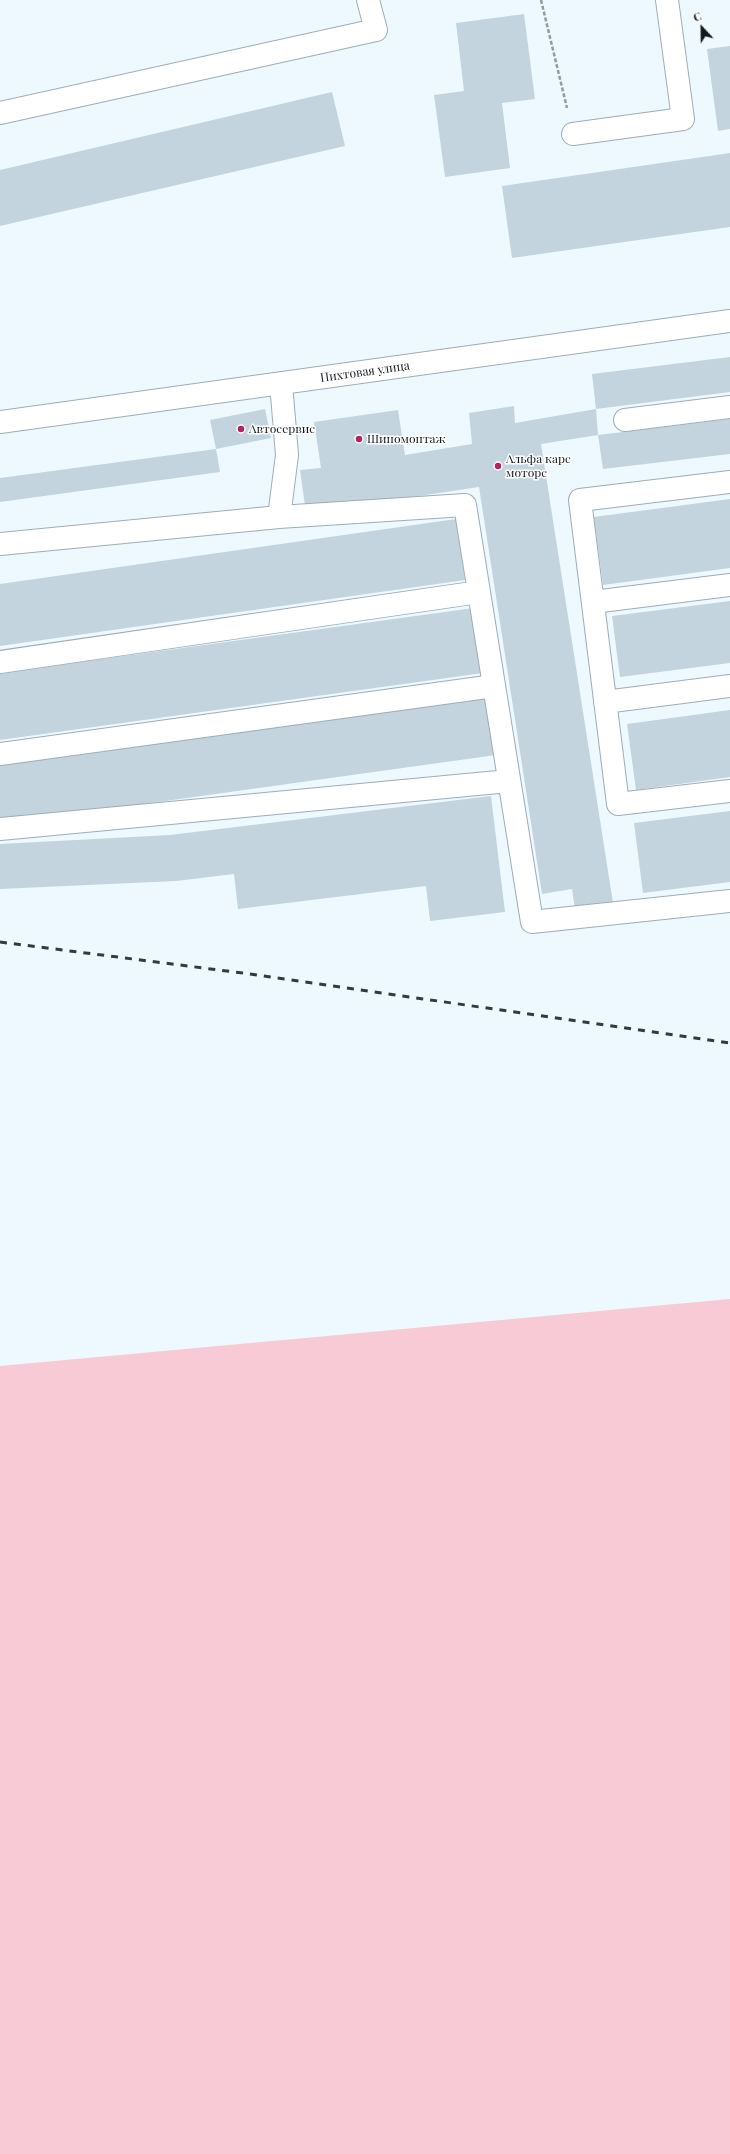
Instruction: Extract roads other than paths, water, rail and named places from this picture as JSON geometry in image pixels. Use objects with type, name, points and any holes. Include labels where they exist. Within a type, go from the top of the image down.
[{"type":"street","points":[[0,113],[376,30],[368,0]]},
{"type":"street","points":[[573,134],[683,119],[667,0]]},
{"type":"street","name":"Пихтовая улица","points":[[0,422],[730,321]]},
{"type":"street","points":[[279,517],[288,455],[281,384]]},
{"type":"street","points":[[625,420],[730,407]]},
{"type":"street","points":[[730,482],[580,500],[618,804],[730,791]]},
{"type":"street","points":[[0,544],[279,517],[465,504],[532,922],[730,901]]},
{"type":"street","points":[[593,602],[730,585]]},
{"type":"street","points":[[0,662],[479,592]]},
{"type":"street","points":[[0,754],[494,686]]},
{"type":"street","points":[[605,702],[730,686]]},
{"type":"street","points":[[0,829],[509,781]]},
{"type":"railway","points":[[0,942],[250,974],[730,1043]]},
{"type":"place","name":"Автосервис","points":[[241,429]]},
{"type":"place","name":"Шиномонтаж","points":[[359,439]]},
{"type":"place","name":"Альфа карс моторс","points":[[498,466]]}]
